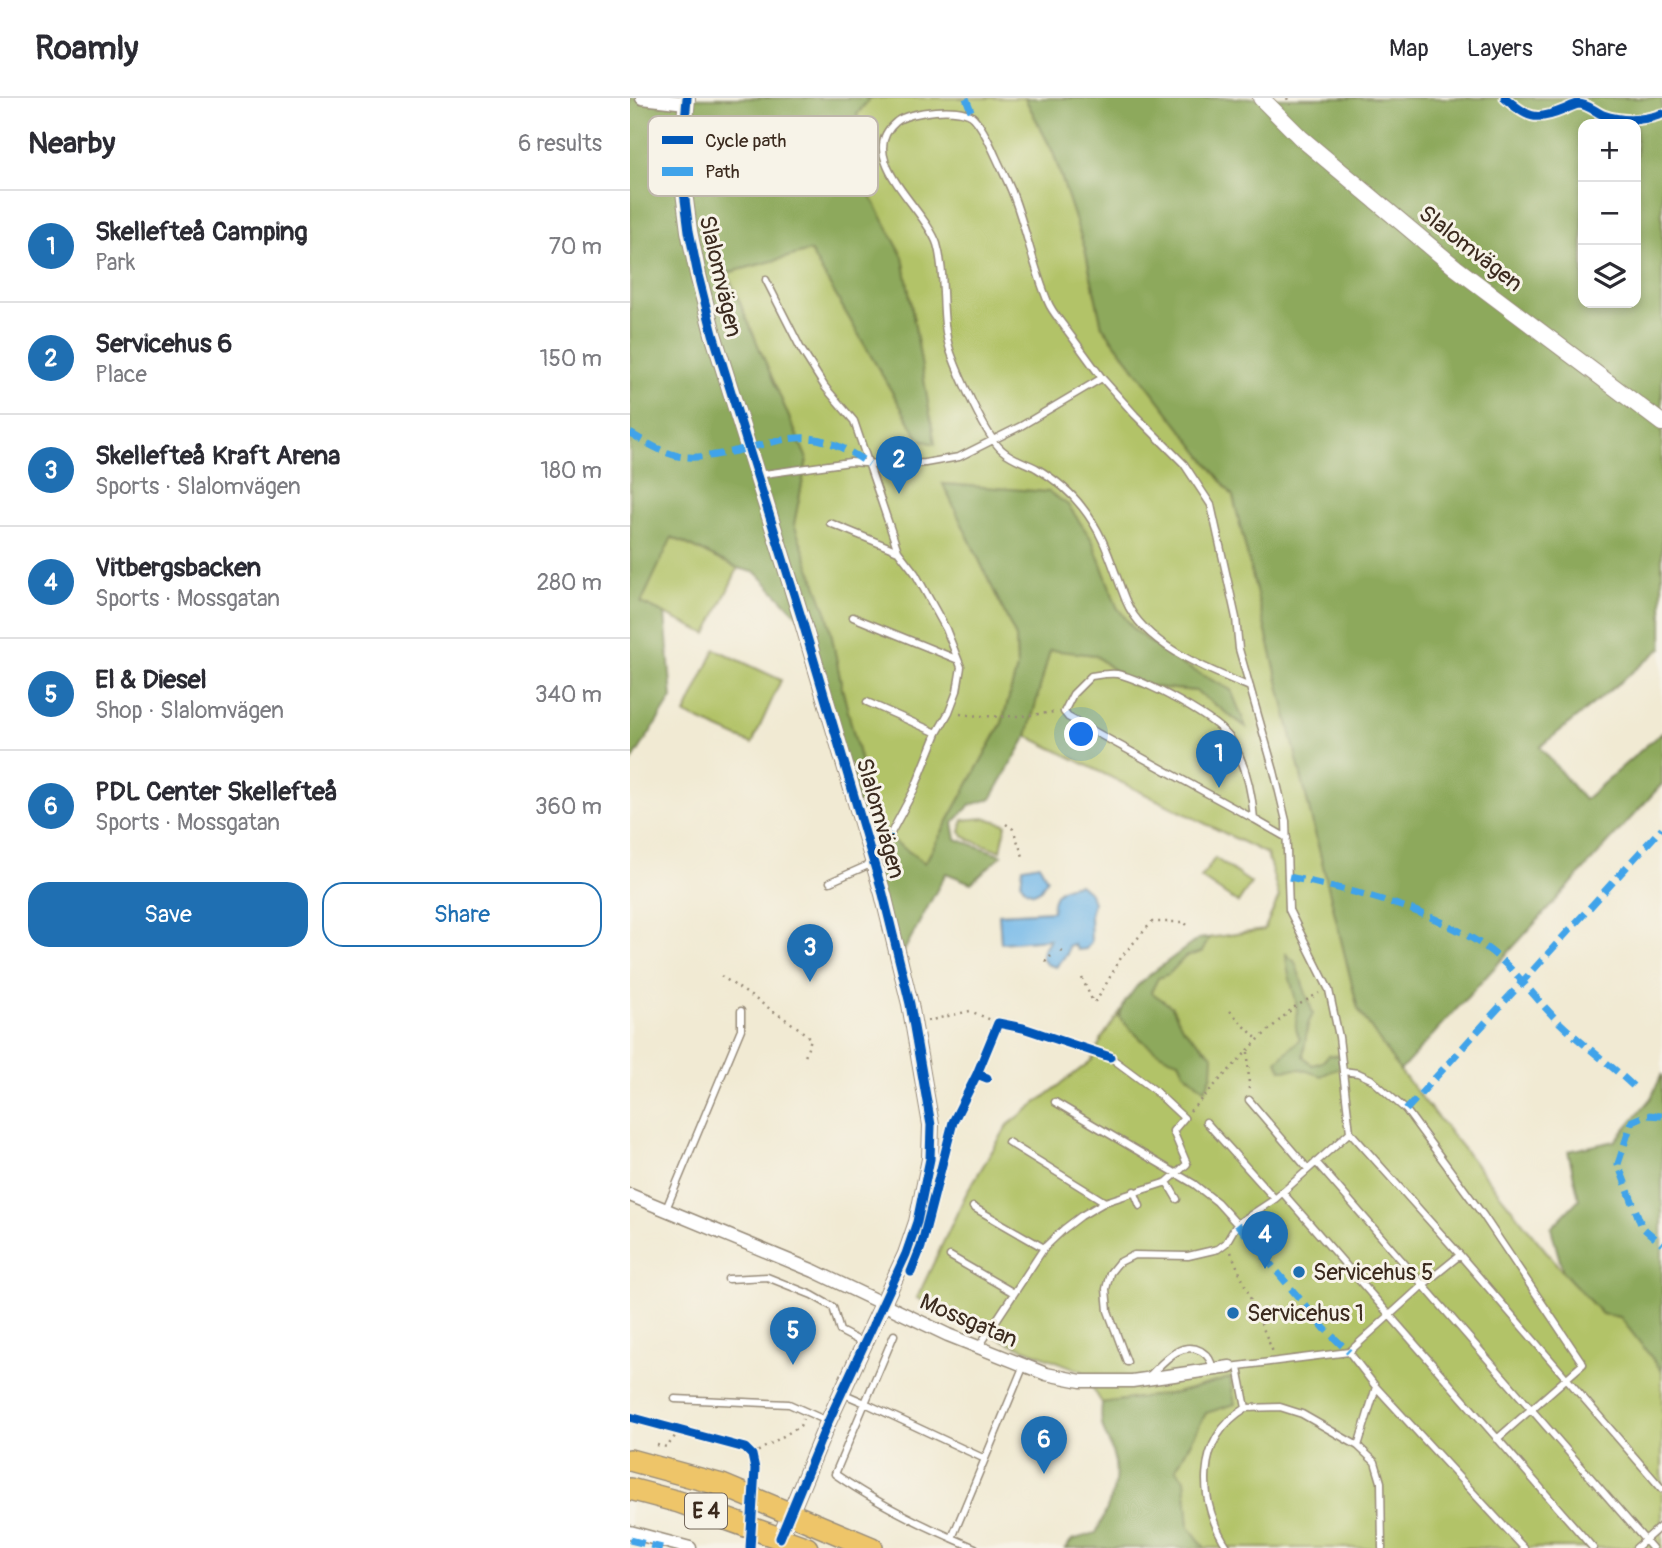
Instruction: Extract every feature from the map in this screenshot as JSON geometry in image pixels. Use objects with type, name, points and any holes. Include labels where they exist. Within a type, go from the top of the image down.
[{"type":"highway","name":"E 4","points":[[630,1460],[710,1481],[872,1548]]},
{"type":"highway","name":"E 4","points":[[630,1489],[678,1502],[807,1548]]},
{"type":"street","points":[[642,98],[687,100]]},
{"type":"street","name":"Slalomvägen","points":[[1261,98],[1301,138],[1456,268],[1662,423]]},
{"type":"street","name":"Slalomvägen","points":[[685,196],[689,231],[713,334],[874,862],[914,1024],[931,1125],[930,1158],[917,1222],[906,1254],[828,1422],[780,1538]]},
{"type":"street","name":"Mossgatan","points":[[630,1195],[814,1271],[978,1348],[1046,1374],[1081,1381],[1145,1379],[1234,1367]]},
{"type":"street","points":[[630,1532],[690,1548]]},
{"type":"lane","points":[[1250,687],[1183,656],[1137,621],[1126,603],[1102,536],[1081,506],[1062,485],[1012,457],[993,442],[951,353],[945,329],[937,245],[928,224],[885,165],[881,152],[888,129],[899,119],[915,114],[950,111],[973,116],[987,138],[1012,192],[1049,305],[1102,378],[1184,464],[1211,505],[1236,618],[1239,649],[1250,687],[1282,802],[1287,838],[1289,910],[1329,990],[1339,1037],[1350,1132],[1662,1489]]},
{"type":"lane","points":[[765,280],[801,349],[825,387],[854,421],[898,551],[915,573],[946,629],[961,667],[957,691],[949,712],[937,733],[914,790],[891,833]]},
{"type":"lane","points":[[757,475],[850,462],[925,463],[959,457],[993,442],[1102,378]]},
{"type":"lane","points":[[830,523],[898,551]]},
{"type":"lane","points":[[853,617],[956,659]]},
{"type":"lane","points":[[1254,819],[1245,768],[1231,739],[1218,725],[1192,707],[1119,674],[1101,674],[1086,679],[1073,695],[1064,712],[1068,717],[1287,838]]},
{"type":"lane","points":[[867,702],[937,733]]},
{"type":"lane","points":[[830,882],[874,862]]},
{"type":"lane","points":[[666,1209],[741,1029],[741,1011]]},
{"type":"lane","points":[[978,1348],[1044,1248],[1081,1216],[1105,1202],[1167,1182],[1187,1164],[1173,1131],[1184,1118],[1153,1088],[1110,1057]]},
{"type":"lane","points":[[1343,1071],[1358,1073],[1371,1079],[1406,1110],[1483,1215],[1583,1364],[1496,1439]]},
{"type":"lane","points":[[1249,1100],[1308,1169]]},
{"type":"lane","points":[[1055,1102],[1194,1184],[1217,1202],[1237,1224]]},
{"type":"lane","points":[[1206,1122],[1275,1199]]},
{"type":"lane","points":[[1127,1362],[1108,1311],[1106,1289],[1110,1273],[1118,1263],[1134,1255],[1188,1256],[1218,1250],[1226,1243],[1237,1224],[1275,1199],[1350,1132]]},
{"type":"lane","points":[[1008,1142],[1105,1202]]},
{"type":"lane","points":[[1316,1162],[1652,1548]]},
{"type":"lane","points":[[1167,1182],[1177,1199]]},
{"type":"lane","points":[[1134,1191],[1140,1206]]},
{"type":"lane","points":[[1282,1192],[1592,1548]]},
{"type":"lane","points":[[973,1207],[1044,1248]]},
{"type":"lane","points":[[1245,1408],[1234,1367],[1349,1352],[1460,1255]]},
{"type":"lane","points":[[950,1256],[1014,1293]]},
{"type":"lane","points":[[728,1279],[767,1277],[812,1294],[833,1307],[840,1331],[864,1343]]},
{"type":"lane","points":[[894,1335],[835,1474],[870,1497],[975,1548]]},
{"type":"lane","points":[[1145,1379],[1174,1353],[1184,1348],[1196,1349],[1206,1354],[1213,1369]]},
{"type":"lane","points":[[1349,1352],[1376,1387],[1524,1548]]},
{"type":"lane","points":[[952,1538],[1024,1365]]},
{"type":"lane","points":[[1358,1446],[1376,1387]]},
{"type":"lane","points":[[841,1393],[985,1459]]},
{"type":"lane","points":[[675,1399],[789,1404],[828,1422]]},
{"type":"lane","points":[[1228,1548],[1208,1507],[1205,1468],[1210,1450],[1220,1431],[1234,1415],[1245,1408],[1280,1407],[1358,1446],[1375,1462],[1381,1482],[1382,1548]]},
{"type":"lane","points":[[1636,1548],[1662,1525]]},
{"type":"path","points":[[949,712],[985,717],[1026,717],[1064,712]]},
{"type":"path","points":[[1006,824],[1013,829],[1024,859]]},
{"type":"path","points":[[1082,978],[1093,1002],[1097,1000],[1122,956],[1152,922],[1184,922],[1188,926]]},
{"type":"path","points":[[1061,951],[1068,954]]},
{"type":"path","points":[[1045,962],[1051,956]]},
{"type":"path","points":[[720,976],[811,1039],[805,1057]]},
{"type":"path","points":[[1184,1118],[1258,1040],[1293,1008],[1329,990]]},
{"type":"path","points":[[914,1024],[970,1011],[1010,1026]]},
{"type":"path","points":[[1230,1011],[1258,1040]]},
{"type":"path","points":[[992,1035],[998,1023]]},
{"type":"path","points":[[1248,1052],[1249,1100]]},
{"type":"path","points":[[1226,1243],[1277,1362]]},
{"type":"path","points":[[752,1455],[800,1426]]},
{"type":"path","points":[[657,1445],[667,1447],[679,1431]]},
{"type":"green space","points":[[630,98],[870,98],[857,116],[648,116],[648,196],[871,196],[903,257],[935,444],[920,440],[810,251],[727,273],[807,459],[794,524],[828,617],[842,688],[878,830],[925,863],[1002,723],[1017,668],[1016,637],[943,484],[1049,492],[1068,505],[1092,540],[1117,607],[1135,631],[1179,663],[1231,690],[1246,727],[1196,691],[1132,685],[1095,655],[1050,650],[1027,736],[991,799],[970,805],[953,823],[956,839],[1002,855],[971,883],[946,873],[899,960],[802,620],[757,573],[738,568],[672,537],[641,603],[665,614],[672,698],[630,764]]},
{"type":"green space","points":[[870,98],[1025,98],[1053,152],[1085,249],[1102,326],[1233,496],[1358,1009],[1400,1071],[1563,1272],[1602,1314],[1620,1317],[1662,1371],[1662,1548],[1205,1548],[1189,1527],[1185,1480],[1176,1469],[1206,1413],[1230,1378],[1176,1393],[1102,1403],[1082,1371],[1012,1344],[917,1298],[966,1194],[1008,1125],[1092,1060],[1102,1038],[1126,1003],[1201,939],[1264,930],[1279,897],[1267,854],[1027,736],[1050,649],[1095,655],[1132,685],[1196,691],[1245,726],[1179,663],[1135,631],[1117,607],[1092,540],[943,484],[1016,637],[1017,668],[1002,723],[925,863],[878,830],[842,688],[828,617],[794,524],[807,459],[727,273],[810,251],[920,440],[935,444],[903,257],[870,196],[878,196],[878,116],[857,114]]},
{"type":"green space","points":[[1025,98],[1662,98],[1662,648],[1540,747],[1584,800],[1662,732],[1662,784],[1400,1071],[1358,1009],[1233,496],[1102,326],[1085,249],[1053,152]]},
{"type":"green space","points":[[671,537],[738,568],[707,634],[641,603]]},
{"type":"green space","points":[[715,649],[781,680],[752,744],[685,714]]},
{"type":"green space","points":[[985,818],[1006,824],[1001,851],[970,840],[960,832],[963,820]]},
{"type":"green space","points":[[1215,858],[1251,883],[1238,903],[1201,878]]},
{"type":"green space","points":[[1209,938],[1202,952],[1185,957],[1169,974],[1158,978],[1151,992],[1172,1007],[1182,1027],[1213,1056],[1212,1074],[1205,1090],[1184,1072],[1179,1061],[1154,1049],[1119,1017],[1125,1002],[1137,986],[1198,939]]},
{"type":"green space","points":[[1286,954],[1295,962],[1313,1014],[1308,1024],[1303,1056],[1312,1065],[1322,1062],[1329,1055],[1340,1056],[1340,1067],[1321,1076],[1301,1069],[1281,1070],[1277,1061],[1300,1039],[1296,1027],[1297,1005]]},
{"type":"green space","points":[[1662,1074],[1662,1371],[1620,1317],[1602,1314],[1563,1272],[1551,1228],[1579,1199],[1568,1151],[1615,1141],[1651,1098]]},
{"type":"green space","points":[[1230,1378],[1235,1404],[1206,1413],[1176,1469],[1185,1480],[1189,1527],[1205,1548],[1065,1548],[1072,1540],[1096,1533],[1112,1495],[1115,1465],[1102,1426],[1102,1403],[1176,1393]]},
{"type":"water","points":[[1039,864],[1047,879],[1040,890],[1034,893],[1026,890],[1021,883],[1023,867]]},
{"type":"water","points":[[1079,884],[1090,893],[1093,903],[1090,915],[1091,942],[1086,949],[1078,950],[1073,944],[1068,946],[1067,954],[1056,967],[1046,964],[1042,958],[1043,950],[1050,939],[1001,943],[999,914],[1052,911],[1059,891]]},
{"type":"marked path","points":[[966,98],[973,116]]},
{"type":"marked path","points":[[630,433],[665,452],[690,457],[726,453],[783,440],[814,439],[848,451],[869,464]]},
{"type":"marked path","points":[[1406,1110],[1662,828]]},
{"type":"marked path","points":[[874,862],[891,833]]},
{"type":"marked path","points":[[1289,877],[1388,902],[1460,931],[1492,952],[1560,1023],[1633,1086]]},
{"type":"marked path","points":[[1662,1116],[1647,1115],[1632,1121],[1618,1164],[1642,1227],[1662,1244]]},
{"type":"marked path","points":[[1237,1224],[1325,1329],[1349,1352]]},
{"type":"marked path","points":[[630,1540],[662,1548]]},
{"type":"cycle path","points":[[685,116],[687,98]]},
{"type":"cycle path","points":[[1505,98],[1519,110],[1532,116],[1553,114],[1578,104],[1588,106],[1603,115],[1625,120],[1662,114]]},
{"type":"cycle path","points":[[685,196],[698,275],[713,334],[883,894],[910,1004],[931,1125],[930,1159],[917,1222],[906,1254],[828,1422],[780,1538]]},
{"type":"cycle path","points":[[977,1074],[998,1023],[1023,1028],[1110,1057]]},
{"type":"cycle path","points":[[911,1272],[921,1247],[953,1122],[977,1074],[987,1078]]},
{"type":"cycle path","points":[[630,1417],[745,1448],[752,1455],[755,1469],[750,1548]]},
{"type":"place","name":"Servicehus 6","points":[[899,494]]},
{"type":"place","name":"Skellefteå Camping","points":[[1219,788]]},
{"type":"place","name":"Skellefteå Kraft Arena","points":[[810,982]]},
{"type":"place","name":"Vitbergsbacken","points":[[1265,1269]]},
{"type":"place","name":"Servicehus 5","points":[[1299,1272]]},
{"type":"place","name":"Servicehus 1","points":[[1233,1313]]},
{"type":"place","name":"El & Diesel","points":[[793,1365]]},
{"type":"place","name":"PDL Center Skellefteå","points":[[1044,1474]]}]
